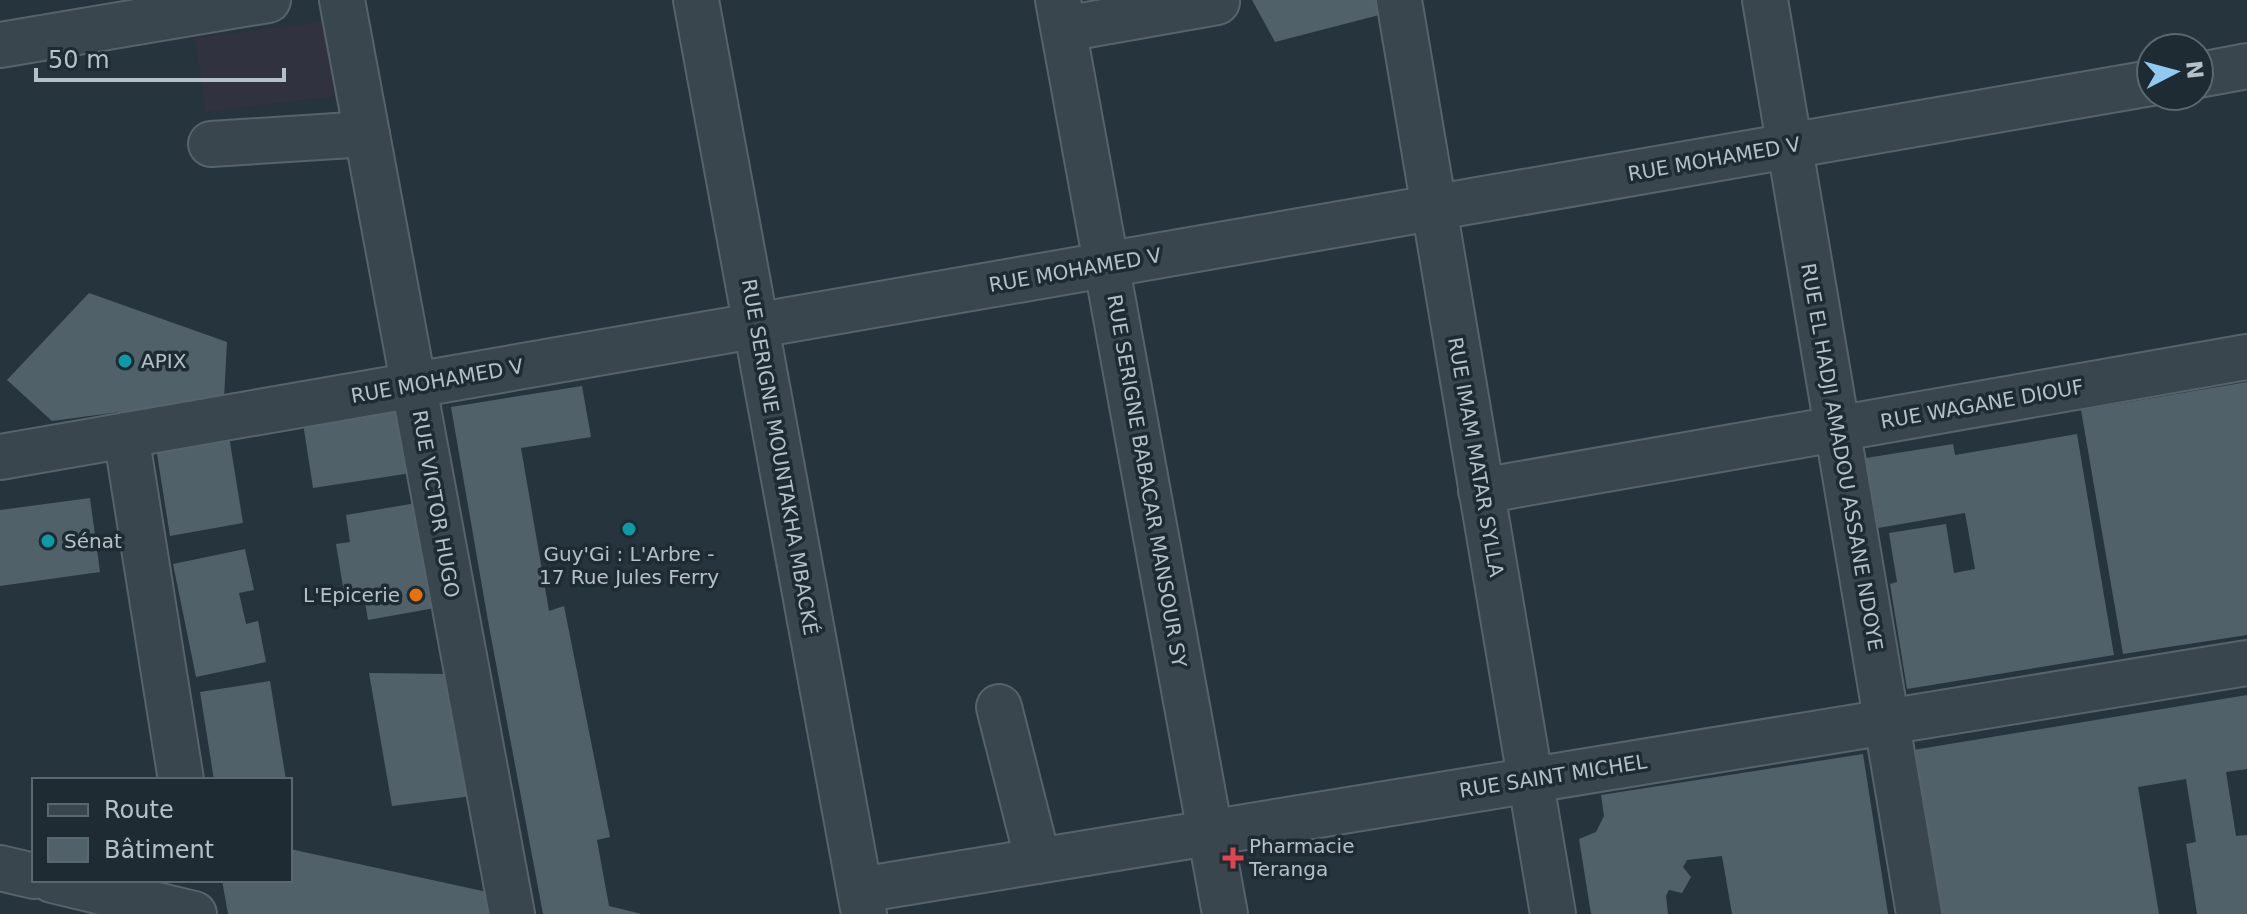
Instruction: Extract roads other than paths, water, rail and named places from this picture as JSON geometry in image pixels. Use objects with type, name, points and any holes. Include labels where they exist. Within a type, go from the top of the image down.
[{"type":"street","points":[[0,45],[268,0]]},
{"type":"street","name":"RUE VICTOR HUGO","points":[[342,0],[512,914]]},
{"type":"street","name":"RUE SERIGNE MOUNTAKHA MBACKÉ","points":[[696,0],[862,902]]},
{"type":"street","name":"RUE IMAM MATAR SYLLA","points":[[1399,0],[1553,914]]},
{"type":"street","name":"RUE EL HADJI AMADOU ASSANE NDOYE","points":[[1765,0],[1919,914]]},
{"type":"street","points":[[1061,14],[1217,2]]},
{"type":"street","name":"RUE SERIGNE BABACAR MANSOUR SY","points":[[1061,14],[1225,914]]},
{"type":"street","points":[[2215,72],[2247,66]]},
{"type":"street","name":"RUE MOHAMED V","points":[[0,457],[2135,86]]},
{"type":"street","points":[[211,144],[367,134]]},
{"type":"street","name":"RUE WAGANE DIOUF","points":[[1481,491],[2247,357]]},
{"type":"street","points":[[126,435],[181,778]]},
{"type":"street","name":"RUE SAINT MICHEL","points":[[862,902],[1038,861],[2247,663]]},
{"type":"street","points":[[999,707],[1038,861]]},
{"type":"street","points":[[0,868],[32,876]]},
{"type":"street","points":[[60,882],[194,914]]},
{"type":"street","points":[[197,882],[202,914]]},
{"type":"place","name":"APIX","points":[[125,361]]},
{"type":"place","name":"Guy'Gi : L'Arbre - 17 Rue Jules Ferry","points":[[629,529]]},
{"type":"place","name":"Sénat","points":[[48,541]]},
{"type":"place","name":"L'Epicerie","points":[[416,595]]},
{"type":"place","name":"Pharmacie Teranga","points":[[1233,858]]}]
